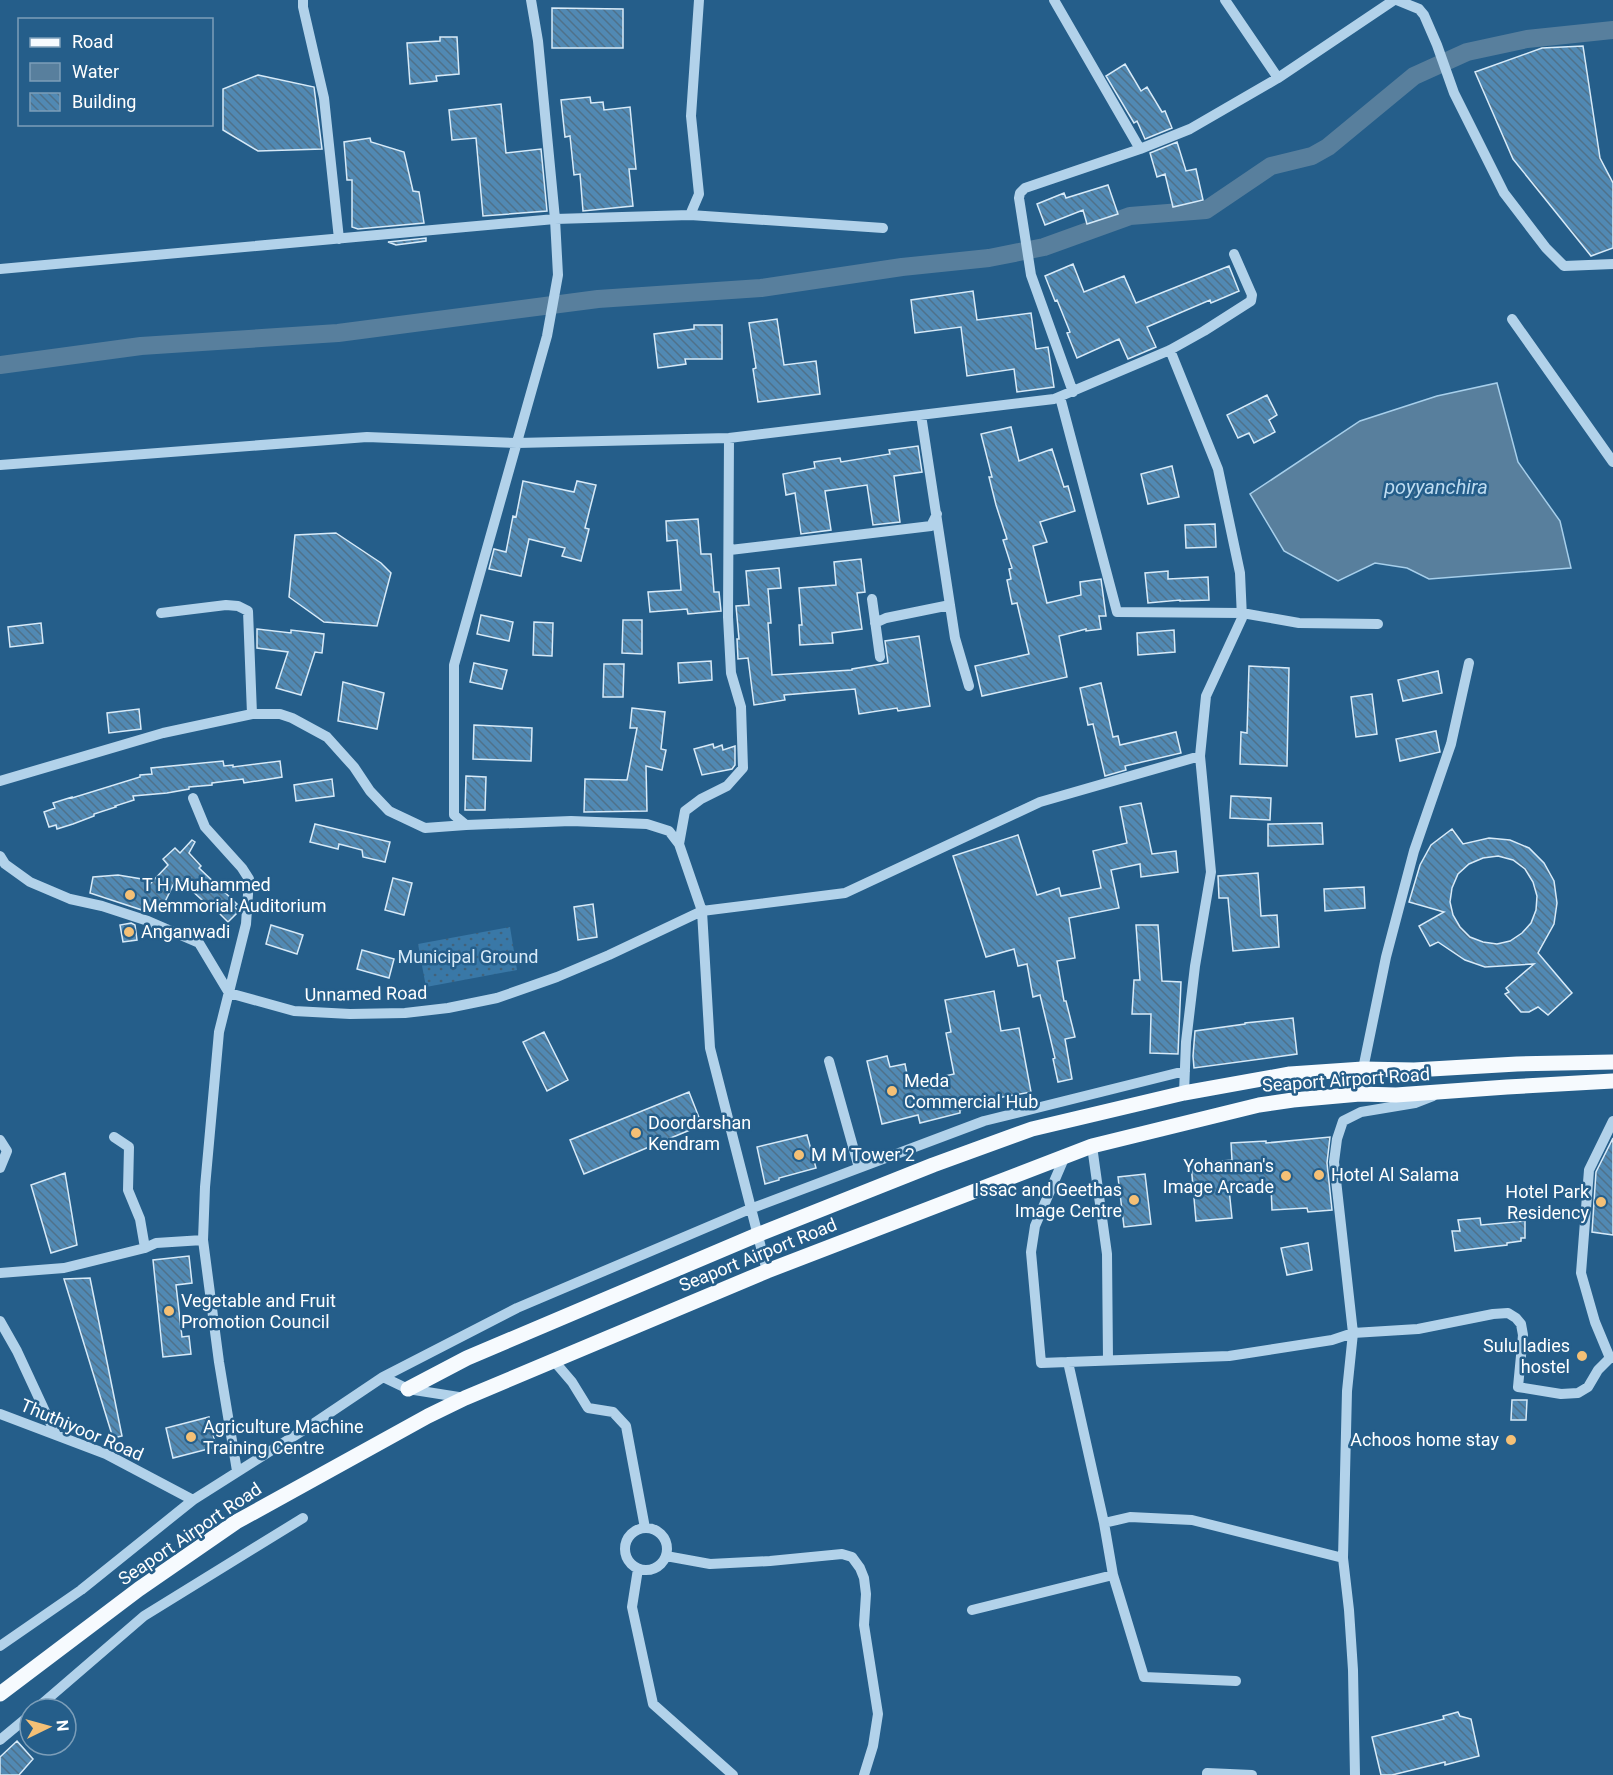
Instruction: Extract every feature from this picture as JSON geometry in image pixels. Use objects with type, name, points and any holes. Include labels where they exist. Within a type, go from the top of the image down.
[{"type":"main road","name":"Seaport Airport Road","points":[[408,1389],[466,1358],[757,1235],[933,1165],[1032,1129],[1184,1093],[1290,1074],[1363,1069],[1414,1070],[1517,1064],[1613,1062]]},
{"type":"main road","name":"Seaport Airport Road","points":[[0,1695],[139,1589],[236,1522],[428,1416],[465,1398],[767,1271],[1065,1156],[1092,1146],[1259,1105],[1293,1100],[1360,1094],[1396,1095],[1613,1081]]},
{"type":"street","points":[[303,0],[324,98],[339,239]]},
{"type":"street","points":[[466,825],[454,815],[454,665],[547,336],[558,275],[538,41],[531,0]]},
{"type":"street","points":[[690,215],[699,194],[691,116],[699,0]]},
{"type":"street","points":[[1054,0],[1140,149]]},
{"type":"street","points":[[1225,0],[1278,78]]},
{"type":"street","points":[[1072,392],[1031,275],[1020,193],[1025,188],[1140,149],[1190,129],[1278,78],[1396,0],[1419,4],[1454,93],[1504,193],[1546,248],[1564,266],[1613,264]]},
{"type":"street","points":[[0,270],[555,219],[690,215],[883,228]]},
{"type":"street","points":[[0,465],[367,437],[517,443],[729,438],[1060,397],[1170,350],[1251,301],[1252,296],[1234,254]]},
{"type":"street","points":[[1512,319],[1613,462]]},
{"type":"street","points":[[1170,350],[1218,469],[1240,573],[1242,614],[1206,696],[1200,756],[1211,872],[1195,966],[1186,1042],[1184,1093]]},
{"type":"street","points":[[1060,397],[1117,612],[1242,614],[1299,623],[1378,624]]},
{"type":"street","points":[[921,415],[955,638],[969,686]]},
{"type":"street","points":[[679,844],[685,811],[701,799],[727,786],[743,768],[741,707],[731,674],[728,617],[729,438]]},
{"type":"street","points":[[729,550],[930,526],[937,514]]},
{"type":"street","points":[[872,599],[880,657]]},
{"type":"street","points":[[161,613],[226,605],[238,606],[248,611],[252,714]]},
{"type":"street","points":[[875,623],[886,618],[950,605]]},
{"type":"street","points":[[1360,1094],[1363,1069],[1389,946],[1414,850],[1451,744],[1469,663]]},
{"type":"street","points":[[0,781],[163,733],[252,714],[280,714],[327,737],[389,811],[425,828],[571,821],[647,824],[669,831],[679,844],[702,911],[710,1048],[767,1271]]},
{"type":"street","name":"Unnamed Road","points":[[229,993],[294,1011],[350,1014],[448,1008],[497,998],[557,977],[609,955],[702,911],[845,893],[1040,802],[1200,756]]},
{"type":"street","points":[[193,798],[205,827],[249,879],[246,924],[219,1032],[202,1240],[237,1471]]},
{"type":"street","points":[[0,856],[5,864],[30,882],[70,899],[139,918],[199,943],[229,993]]},
{"type":"street","points":[[829,1061],[859,1168]]},
{"type":"street","points":[[0,1646],[81,1590],[193,1500],[237,1471],[383,1377],[517,1308],[750,1209],[984,1121],[1185,1071]]},
{"type":"street","points":[[1355,1775],[1353,1670],[1343,1558],[1347,1391],[1353,1333],[1334,1162],[1337,1139],[1343,1120],[1361,1112],[1415,1103],[1442,1092]]},
{"type":"street","points":[[1065,1156],[1035,1226],[1031,1252],[1041,1363],[1229,1356],[1332,1340],[1353,1333],[1418,1329],[1508,1313],[1521,1324],[1523,1335],[1518,1387],[1561,1394],[1578,1393],[1588,1387],[1598,1370],[1612,1358],[1594,1322],[1581,1273],[1589,1170],[1613,1121]]},
{"type":"street","points":[[114,1137],[129,1147],[128,1190],[140,1219],[145,1248]]},
{"type":"street","points":[[0,1140],[7,1151],[0,1168]]},
{"type":"street","points":[[1092,1146],[1107,1254],[1108,1360]]},
{"type":"street","points":[[0,1273],[64,1268],[145,1248],[156,1243],[202,1240]]},
{"type":"street","points":[[0,1321],[17,1351],[56,1435]]},
{"type":"street","points":[[554,1361],[572,1382],[588,1408],[613,1412],[626,1426],[645,1528]]},
{"type":"street","points":[[1068,1362],[1104,1523],[1113,1575],[1144,1677],[1236,1682]]},
{"type":"street","points":[[383,1377],[408,1389],[465,1398]]},
{"type":"street","name":"Thuthiyoor Road","points":[[0,1414],[106,1454],[193,1500]]},
{"type":"street","points":[[1104,1523],[1130,1517],[1192,1520],[1343,1558]]},
{"type":"street","points":[[50,1697],[144,1616],[303,1518]]},
{"type":"street","points":[[645,1528],[656,1530],[663,1537],[667,1546],[666,1557],[660,1566],[649,1570],[638,1569],[629,1562],[626,1551],[627,1540],[635,1532],[645,1528]]},
{"type":"street","points":[[666,1557],[710,1564],[842,1554],[852,1557],[861,1568],[864,1578],[866,1594],[864,1624],[878,1714],[873,1746],[864,1775]]},
{"type":"street","points":[[638,1569],[632,1607],[653,1704],[733,1775]]},
{"type":"street","points":[[972,1610],[1113,1575]]},
{"type":"street","points":[[0,1740],[18,1724]]},
{"type":"street","points":[[1207,1775],[1207,1773],[1252,1775]]},
{"type":"green space","name":"Municipal Ground","points":[[510,927],[517,970],[426,987],[418,944]]},
{"type":"water","name":"poyyanchira","points":[[1497,383],[1518,462],[1560,521],[1571,568],[1429,579],[1407,568],[1375,563],[1338,581],[1284,551],[1250,494],[1360,421],[1437,396]]},
{"type":"building","points":[[552,8],[623,9],[623,48],[552,48]]},
{"type":"building","points":[[440,37],[457,37],[459,74],[436,76],[437,81],[410,84],[407,43],[440,41]]},
{"type":"building","points":[[1583,46],[1600,158],[1613,183],[1613,248],[1591,256],[1513,159],[1475,72],[1542,48]]},
{"type":"building","points":[[1125,64],[1141,91],[1147,87],[1162,112],[1165,111],[1172,128],[1145,139],[1137,121],[1134,123],[1106,76]]},
{"type":"building","points":[[258,75],[314,87],[322,149],[258,151],[223,130],[223,89]]},
{"type":"building","points":[[590,97],[591,103],[603,102],[604,110],[630,107],[636,169],[629,169],[633,206],[583,211],[580,174],[574,175],[570,136],[565,137],[561,100]]},
{"type":"building","points":[[501,104],[506,153],[541,149],[547,211],[483,216],[476,138],[452,140],[449,110]]},
{"type":"building","points":[[370,138],[371,142],[404,152],[413,191],[419,192],[424,223],[358,229],[352,227],[352,180],[347,180],[344,142]]},
{"type":"building","points":[[1177,142],[1186,171],[1196,169],[1203,200],[1173,207],[1165,174],[1157,177],[1150,153]]},
{"type":"building","points":[[1108,185],[1118,214],[1087,224],[1083,210],[1045,225],[1037,204],[1064,193],[1066,198]]},
{"type":"building","points":[[426,238],[426,241],[396,245],[388,242]]},
{"type":"building","points":[[1073,264],[1084,292],[1124,276],[1136,303],[1229,266],[1239,291],[1211,303],[1210,300],[1147,327],[1156,347],[1128,359],[1119,339],[1077,358],[1067,333],[1070,332],[1045,276]]},
{"type":"building","points":[[973,291],[977,320],[1031,313],[1036,349],[1048,347],[1054,387],[1017,392],[1014,369],[967,376],[961,327],[915,333],[911,300]]},
{"type":"building","points":[[777,319],[784,365],[816,361],[820,394],[758,402],[753,369],[756,368],[749,323]]},
{"type":"building","points":[[694,325],[722,325],[722,359],[685,359],[686,364],[658,368],[654,334],[694,329]]},
{"type":"building","points":[[1267,395],[1277,415],[1269,420],[1275,432],[1254,443],[1249,433],[1238,438],[1227,415]]},
{"type":"building","points":[[1011,427],[1019,461],[1052,449],[1064,487],[1068,486],[1075,511],[1040,522],[1047,542],[1033,546],[1047,603],[1081,595],[1080,582],[1101,579],[1106,616],[1099,616],[1101,629],[1086,631],[1086,629],[1059,636],[1067,677],[982,696],[975,666],[1029,654],[1017,603],[1012,604],[1007,580],[1011,579],[1009,569],[1012,568],[1003,540],[1007,539],[989,477],[992,477],[981,434]]},
{"type":"building","points":[[918,446],[922,472],[894,476],[900,522],[873,525],[867,485],[825,491],[831,530],[801,534],[795,493],[786,495],[783,474],[815,468],[814,462],[840,458],[841,462],[890,454],[889,450]]},
{"type":"building","points":[[1172,466],[1179,497],[1148,504],[1141,474]]},
{"type":"building","points":[[523,481],[574,492],[577,481],[596,485],[585,528],[589,529],[581,561],[562,556],[565,548],[529,539],[521,576],[489,569],[494,549],[506,552]]},
{"type":"building","points":[[698,519],[701,554],[711,554],[714,592],[719,592],[721,611],[688,614],[687,609],[650,612],[648,592],[681,590],[677,540],[667,541],[666,521]]},
{"type":"building","points":[[1215,524],[1216,547],[1186,548],[1185,525]]},
{"type":"building","points":[[336,533],[381,563],[391,573],[377,626],[324,622],[289,597],[295,535]]},
{"type":"building","points":[[861,559],[865,592],[857,593],[862,629],[832,633],[833,643],[800,645],[799,625],[802,625],[799,588],[836,585],[834,562]]},
{"type":"building","points":[[779,568],[781,588],[768,589],[772,675],[852,670],[888,663],[885,641],[919,636],[930,706],[859,714],[855,689],[784,695],[785,700],[754,705],[748,658],[738,659],[736,606],[749,605],[746,571]]},
{"type":"building","points":[[1168,571],[1168,579],[1208,577],[1209,600],[1148,603],[1145,573]]},
{"type":"building","points":[[481,615],[513,622],[509,641],[477,634]]},
{"type":"building","points":[[623,620],[642,620],[642,654],[622,653]]},
{"type":"building","points":[[534,622],[553,623],[552,656],[533,655]]},
{"type":"building","points":[[41,623],[43,643],[10,647],[8,627]]},
{"type":"building","points":[[257,629],[324,634],[322,653],[315,652],[301,695],[276,688],[288,652],[257,648]]},
{"type":"building","points":[[1174,630],[1175,652],[1138,655],[1137,633]]},
{"type":"building","points":[[711,661],[712,680],[679,683],[678,663]]},
{"type":"building","points":[[474,663],[507,670],[502,689],[470,682]]},
{"type":"building","points":[[604,664],[624,664],[623,697],[603,697]]},
{"type":"building","points":[[1249,666],[1289,668],[1287,766],[1240,764],[1241,732],[1247,733]]},
{"type":"building","points":[[1438,671],[1442,693],[1403,701],[1398,680]]},
{"type":"building","points":[[343,682],[384,693],[377,729],[338,721]]},
{"type":"building","points":[[1101,683],[1113,737],[1118,736],[1120,745],[1176,732],[1181,753],[1125,766],[1126,770],[1105,776],[1093,724],[1088,725],[1080,688]]},
{"type":"building","points":[[1372,694],[1377,734],[1356,737],[1351,697]]},
{"type":"building","points":[[632,708],[665,712],[661,749],[666,750],[662,770],[646,766],[647,811],[584,812],[585,779],[627,780],[637,728],[630,728]]},
{"type":"building","points":[[139,709],[141,729],[109,733],[107,713]]},
{"type":"building","points":[[474,725],[532,728],[531,761],[473,759]]},
{"type":"building","points":[[1436,731],[1440,752],[1400,761],[1396,739]]},
{"type":"building","points":[[713,744],[714,748],[722,745],[723,750],[735,746],[735,765],[732,769],[702,775],[694,749]]},
{"type":"building","points":[[223,761],[224,766],[233,765],[233,767],[280,761],[282,777],[244,783],[243,779],[189,787],[189,789],[167,793],[133,796],[134,800],[57,829],[56,825],[49,827],[44,812],[55,808],[53,803],[140,777],[140,775],[152,774],[151,768]]},
{"type":"building","points":[[466,776],[486,777],[485,810],[465,810]]},
{"type":"building","points":[[332,779],[334,796],[296,801],[294,785]]},
{"type":"building","points":[[1231,796],[1271,798],[1270,820],[1230,818]]},
{"type":"building","points":[[1141,803],[1152,854],[1176,851],[1178,872],[1141,877],[1140,864],[1111,870],[1119,908],[1069,918],[1075,958],[1057,961],[1064,1001],[1066,1001],[1075,1037],[1065,1039],[1072,1079],[1058,1082],[1053,1059],[1055,1058],[1040,995],[1033,997],[1027,964],[1018,966],[1014,949],[986,957],[953,856],[1018,835],[1037,895],[1059,888],[1061,896],[1101,888],[1093,851],[1127,843],[1120,807]]},
{"type":"building","points":[[1322,823],[1323,844],[1268,846],[1268,824]]},
{"type":"building","points":[[315,824],[390,842],[385,862],[363,857],[362,850],[339,844],[338,849],[310,842]]},
{"type":"building","points":[[1452,829],[1463,844],[1489,838],[1510,840],[1529,848],[1544,863],[1554,881],[1557,903],[1554,924],[1538,953],[1572,993],[1548,1015],[1538,1007],[1529,1012],[1521,1012],[1505,994],[1509,992],[1506,988],[1534,964],[1485,967],[1465,960],[1438,942],[1430,946],[1419,926],[1444,912],[1409,902],[1420,865],[1431,845]],"holes":[[[1498,856],[1513,860],[1525,869],[1533,882],[1537,896],[1536,910],[1531,923],[1510,941],[1497,944],[1470,937],[1453,915],[1450,902],[1452,888],[1458,874],[1469,864],[1483,858]]]},
{"type":"building","points":[[192,840],[195,842],[189,853],[201,866],[199,868],[237,904],[234,907],[239,911],[228,922],[177,877],[160,912],[148,907],[145,911],[90,893],[93,877],[118,875],[142,879],[150,884],[168,865],[163,859],[175,848],[180,853]]},
{"type":"building","points":[[1258,873],[1261,916],[1277,915],[1279,947],[1233,951],[1228,898],[1219,898],[1218,876]]},
{"type":"building","points":[[393,878],[412,883],[404,915],[385,910]]},
{"type":"building","points":[[1364,887],[1365,908],[1325,911],[1324,889]]},
{"type":"building","points":[[593,904],[597,937],[578,940],[574,907]]},
{"type":"building","name":"Anganwadi","points":[[131,923],[135,925],[137,940],[123,942],[120,925]]},
{"type":"building","points":[[271,925],[303,935],[297,954],[266,944]]},
{"type":"building","points":[[1136,925],[1158,925],[1162,981],[1181,982],[1178,1054],[1150,1053],[1151,1014],[1132,1014],[1134,980],[1140,980]]},
{"type":"building","points":[[362,950],[394,959],[389,978],[357,969]]},
{"type":"building","points":[[994,991],[1001,1031],[1019,1028],[1031,1092],[970,1103],[971,1107],[960,1110],[960,1113],[920,1123],[918,1115],[882,1124],[867,1061],[887,1056],[890,1067],[905,1064],[909,1084],[954,1074],[946,1033],[951,1032],[945,1000]]},
{"type":"building","points":[[1293,1018],[1297,1054],[1194,1068],[1195,1031]]},
{"type":"building","points":[[544,1032],[568,1080],[547,1091],[523,1042]]},
{"type":"building","name":"Doordarshan Kendram","points":[[689,1092],[702,1125],[584,1174],[570,1140]]},
{"type":"building","points":[[807,1135],[816,1168],[765,1184],[757,1147]]},
{"type":"building","points":[[1330,1137],[1327,1163],[1332,1210],[1308,1212],[1307,1208],[1272,1210],[1271,1186],[1229,1189],[1232,1218],[1196,1221],[1191,1164],[1232,1160],[1231,1143],[1266,1141],[1266,1143]]},
{"type":"building","name":"Hotel Park Residency","points":[[1613,1138],[1613,1235],[1592,1232],[1596,1172]]},
{"type":"building","points":[[65,1173],[77,1245],[51,1253],[31,1185]]},
{"type":"building","name":"Issac and Geethas Image Centre","points":[[1145,1174],[1151,1224],[1124,1227],[1118,1177]]},
{"type":"building","points":[[1480,1218],[1481,1225],[1525,1221],[1525,1238],[1521,1238],[1521,1241],[1507,1243],[1507,1245],[1455,1251],[1452,1231],[1460,1231],[1458,1220]]},
{"type":"building","points":[[1308,1243],[1312,1270],[1287,1275],[1281,1248]]},
{"type":"building","name":"Vegetable and Fruit Promotion Council","points":[[189,1256],[192,1283],[176,1285],[182,1337],[189,1336],[191,1354],[163,1357],[153,1260]]},
{"type":"building","points":[[90,1278],[122,1436],[113,1438],[64,1279]]},
{"type":"building","points":[[1512,1400],[1527,1400],[1526,1420],[1511,1420]]},
{"type":"building","name":"Agriculture Machine Training Centre","points":[[209,1417],[216,1447],[173,1458],[166,1428]]},
{"type":"building","points":[[1458,1712],[1460,1716],[1471,1719],[1479,1756],[1445,1765],[1445,1762],[1392,1775],[1381,1775],[1372,1737],[1444,1719],[1443,1716]]},
{"type":"building","points":[[17,1741],[18,1757],[33,1759],[19,1775],[0,1775],[0,1757]]},
{"type":"waterway","points":[[0,365],[141,346],[338,333],[598,299],[761,288],[902,267],[989,258],[1044,247],[1130,216],[1206,210],[1271,166],[1312,156],[1328,147],[1414,76],[1467,52],[1527,39],[1613,30]]},
{"type":"place","name":"T H Muhammed Memmorial Auditorium","points":[[130,895]]},
{"type":"place","name":"Anganwadi","points":[[129,932]]},
{"type":"place","name":"Meda Commercial Hub","points":[[892,1091]]},
{"type":"place","name":"Doordarshan Kendram","points":[[636,1133]]},
{"type":"place","name":"M M Tower 2","points":[[799,1155]]},
{"type":"place","name":"Hotel Al Salama","points":[[1319,1175]]},
{"type":"place","name":"Yohannan's Image Arcade","points":[[1286,1176]]},
{"type":"place","name":"Issac and Geethas Image Centre","points":[[1134,1200]]},
{"type":"place","name":"Hotel Park Residency","points":[[1601,1202]]},
{"type":"place","name":"Vegetable and Fruit Promotion Council","points":[[169,1311]]},
{"type":"place","name":"Sulu ladies hostel","points":[[1582,1356]]},
{"type":"place","name":"Agriculture Machine Training Centre","points":[[191,1437]]},
{"type":"place","name":"Achoos home stay","points":[[1511,1440]]}]
